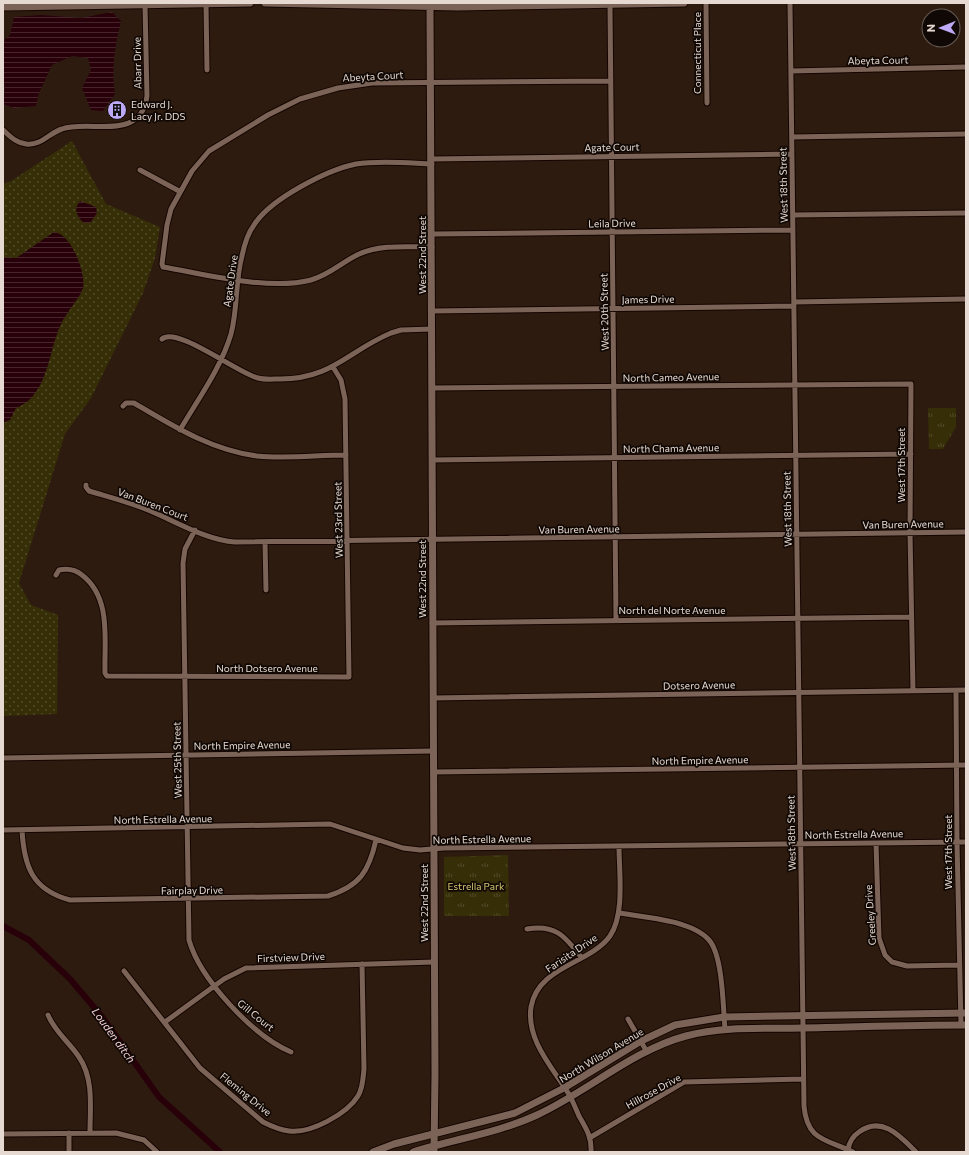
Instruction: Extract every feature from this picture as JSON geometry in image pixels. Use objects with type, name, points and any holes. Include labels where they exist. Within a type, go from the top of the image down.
[{"type":"main road","points":[[3,8],[250,3]]},
{"type":"main road","points":[[265,3],[430,6],[684,3]]},
{"type":"main road","name":"West 22nd Street","points":[[430,6],[432,161],[434,1149]]},
{"type":"main road","name":"North Wilson Avenue","points":[[373,1152],[394,1144],[515,1113],[564,1088],[641,1041],[675,1025],[724,1017],[963,1013]]},
{"type":"main road","name":"North Wilson Avenue","points":[[413,1152],[434,1149],[511,1125],[536,1115],[571,1098],[647,1052],[684,1036],[705,1031],[725,1029],[963,1025]]},
{"type":"street","name":"Connecticut Place","points":[[706,3],[707,103]]},
{"type":"street","name":"West 18th Street","points":[[790,3],[802,1028]]},
{"type":"street","points":[[206,4],[207,70]]},
{"type":"street","name":"Abarr Drive","points":[[3,130],[14,140],[26,144],[34,144],[62,128],[116,126],[136,118],[144,106],[147,96],[145,5]]},
{"type":"street","name":"West 20th Street","points":[[610,5],[616,619]]},
{"type":"street","name":"Abeyta Court","points":[[791,71],[966,67]]},
{"type":"street","name":"Abeyta Court","points":[[238,279],[163,267],[166,224],[170,209],[192,171],[209,151],[268,115],[300,99],[325,90],[361,84],[611,81]]},
{"type":"street","points":[[792,137],[966,134]]},
{"type":"street","name":"Agate Court","points":[[432,161],[612,156],[792,154]]},
{"type":"street","name":"Agate Drive","points":[[180,430],[226,347],[232,328],[242,255],[256,222],[268,208],[311,182],[356,164],[432,161]]},
{"type":"street","points":[[140,170],[180,192]]},
{"type":"street","points":[[792,215],[966,212]]},
{"type":"street","name":"Leila Drive","points":[[432,234],[793,230]]},
{"type":"street","points":[[238,279],[280,283],[301,282],[328,273],[356,256],[371,250],[395,247],[432,247]]},
{"type":"street","name":"James Drive","points":[[432,311],[613,309],[966,299]]},
{"type":"street","points":[[162,339],[166,336],[175,337],[202,348],[251,375],[263,379],[307,377],[333,366],[391,333],[405,330],[432,329]]},
{"type":"street","name":"West 23rd Street","points":[[333,366],[341,380],[345,399],[349,677]]},
{"type":"street","name":"North Cameo Avenue","points":[[432,388],[911,384]]},
{"type":"street","name":"West 17th Street","points":[[911,384],[910,532],[913,691]]},
{"type":"street","points":[[123,406],[126,403],[134,403],[180,430],[207,443],[247,454],[276,457],[346,456]]},
{"type":"street","name":"North Chama Avenue","points":[[432,460],[911,454]]},
{"type":"street","name":"Van Buren Court","points":[[86,485],[87,490],[89,491],[142,508],[194,530]]},
{"type":"street","name":"Van Buren Avenue","points":[[194,530],[228,542],[348,539],[432,540],[966,532]]},
{"type":"street","name":"West 25th Street","points":[[194,530],[184,555],[185,755],[188,899],[191,946],[194,956],[215,985]]},
{"type":"street","points":[[265,542],[266,590]]},
{"type":"street","name":"North Dotsero Avenue","points":[[56,575],[59,570],[67,569],[81,574],[91,584],[98,595],[105,618],[106,675],[109,677],[349,677]]},
{"type":"street","name":"North del Norte Avenue","points":[[432,623],[616,619],[911,617]]},
{"type":"street","name":"West 17th Street","points":[[956,690],[959,965],[963,1025]]},
{"type":"street","name":"Dotsero Avenue","points":[[433,698],[966,690]]},
{"type":"street","name":"North Empire Avenue","points":[[3,758],[434,751]]},
{"type":"street","name":"North Empire Avenue","points":[[433,772],[966,765]]},
{"type":"street","name":"North Estrella Avenue","points":[[3,830],[187,828],[330,824],[376,840],[413,850],[442,848],[966,842]]},
{"type":"street","name":"Fairplay Drive","points":[[22,830],[24,854],[28,869],[45,889],[61,897],[79,900],[317,897],[340,892],[356,882],[364,874],[372,858],[376,840]]},
{"type":"street","name":"Greeley Drive","points":[[876,843],[879,938],[885,955],[892,962],[907,966],[959,965]]},
{"type":"street","name":"Farisita Drive","points":[[571,1098],[535,1039],[531,1023],[531,1005],[538,990],[548,978],[597,948],[610,936],[619,913],[619,846]]},
{"type":"street","points":[[619,913],[683,925],[710,940],[715,952],[720,975],[725,1029]]},
{"type":"street","points":[[527,929],[543,927],[557,931],[569,941],[581,957]]},
{"type":"street","name":"Firstview Drive","points":[[165,1022],[215,985],[237,971],[246,968],[434,962]]},
{"type":"street","name":"Fleming Drive","points":[[124,971],[200,1068],[263,1122],[288,1131],[298,1131],[329,1120],[346,1109],[356,1098],[362,1086],[364,1069],[362,964]]},
{"type":"street","name":"Gill Court","points":[[215,985],[229,1005],[282,1048],[291,1052]]},
{"type":"street","points":[[48,1015],[53,1027],[75,1051],[86,1070],[90,1084],[90,1132]]},
{"type":"street","points":[[628,1019],[647,1052]]},
{"type":"street","points":[[802,1028],[805,1118],[808,1126],[818,1137],[850,1151]]},
{"type":"street","name":"Hillrose Drive","points":[[591,1137],[684,1082],[803,1079]]},
{"type":"street","points":[[571,1098],[591,1137],[591,1152]]},
{"type":"street","points":[[850,1151],[849,1145],[857,1133],[870,1126],[878,1126],[892,1130],[916,1152]]},
{"type":"street","points":[[3,1134],[90,1132],[125,1134],[144,1140],[157,1152]]},
{"type":"street","points":[[69,1133],[69,1152]]},
{"type":"green space","points":[[72,141],[106,204],[160,227],[155,258],[143,293],[91,398],[65,434],[19,583],[31,605],[58,615],[57,714],[3,716],[3,184],[11,181]]},
{"type":"green space","points":[[928,408],[956,408],[956,427],[943,449],[929,449]]},
{"type":"green space","name":"Estrella Park","points":[[508,855],[509,916],[444,916],[444,857]]},
{"type":"shaded area","points":[[112,12],[121,21],[114,58],[113,76],[115,94],[103,111],[91,110],[82,88],[91,70],[88,58],[72,56],[52,65],[39,93],[36,106],[14,108],[3,104],[5,87],[3,83],[3,50],[5,39],[10,35],[14,17],[41,15],[81,18]]},
{"type":"shaded area","points":[[80,201],[96,207],[97,213],[90,223],[84,223],[78,216],[76,210]]},
{"type":"shaded area","points":[[54,232],[60,234],[66,239],[76,255],[82,273],[83,288],[57,333],[41,383],[27,402],[16,408],[10,420],[3,423],[3,257],[16,258]]},
{"type":"waterway","name":"Louden ditch","points":[[3,926],[29,940],[70,979],[103,1018],[159,1097],[220,1152]]},
{"type":"place","name":"Edward J. Lacy Jr. DDS","points":[[117,110]]}]
